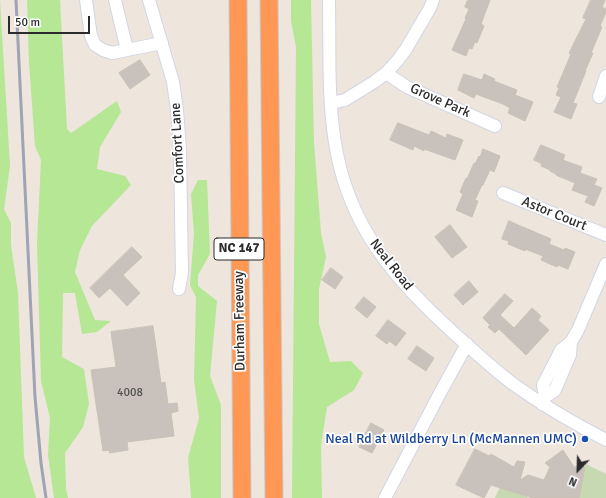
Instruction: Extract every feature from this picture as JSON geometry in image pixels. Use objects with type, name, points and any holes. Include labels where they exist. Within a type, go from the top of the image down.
[{"type":"highway","name":"Durham Freeway","points":[[238,0],[242,498]]},
{"type":"highway","name":"NC 147","points":[[270,0],[274,498]]},
{"type":"street","points":[[86,0],[91,36],[95,45],[103,50],[112,53],[162,43]]},
{"type":"street","points":[[115,0],[128,50]]},
{"type":"street","name":"Comfort Lane","points":[[149,0],[173,82],[177,110],[180,150],[182,273],[179,289]]},
{"type":"street","name":"Neal Road","points":[[329,0],[331,103],[336,147],[342,173],[360,220],[370,239],[388,265],[407,288],[451,331],[509,381],[543,400],[606,440]]},
{"type":"street","points":[[331,103],[345,100],[386,73],[406,49],[430,8],[433,0]]},
{"type":"street","name":"Grove Park","points":[[386,73],[407,87],[495,126]]},
{"type":"street","points":[[599,97],[606,76]]},
{"type":"street","name":"Astor Court","points":[[503,193],[606,235]]},
{"type":"street","points":[[543,400],[555,390],[570,355],[571,342],[578,330],[606,264]]},
{"type":"street","points":[[385,498],[467,344]]},
{"type":"green space","points":[[0,0],[10,166],[4,209],[11,223],[11,245],[18,293],[24,457],[36,498],[0,498]]},
{"type":"green space","points":[[27,0],[60,0],[67,129],[71,133],[117,101],[121,112],[100,147],[97,169],[125,176],[131,185],[92,226],[80,250],[75,272],[95,320],[111,321],[97,332],[82,334],[75,293],[63,293],[62,357],[84,369],[89,404],[83,427],[65,453],[66,489],[68,498],[54,498],[48,455],[50,418],[41,381],[37,244],[41,160],[35,146],[29,63]]},
{"type":"green space","points":[[291,0],[311,0],[314,143],[321,233],[326,257],[319,289],[319,324],[330,362],[351,361],[363,373],[354,390],[327,407],[321,445],[322,498],[292,498],[296,47],[291,21]]},
{"type":"green space","points":[[198,180],[207,180],[210,254],[198,275],[198,286],[217,301],[210,376],[221,405],[221,498],[191,498],[188,458],[199,418],[194,380],[196,297],[190,285],[194,234],[191,194]]},
{"type":"green space","points":[[586,464],[606,474],[606,498],[578,498]]},
{"type":"green space","points":[[500,487],[528,496],[527,498],[495,498]]},
{"type":"building","points":[[468,0],[490,0],[481,24],[484,26],[477,43],[475,42],[472,49],[469,48],[466,56],[452,50],[466,19],[465,18],[469,9],[465,7]]},
{"type":"building","points":[[591,0],[605,0],[602,7],[606,9],[606,12],[600,26],[602,27],[591,53],[593,53],[573,103],[577,104],[571,119],[554,112],[561,97],[556,95],[559,88],[557,87],[571,54],[569,53],[586,19],[583,18]]},
{"type":"building","points":[[140,60],[150,75],[130,89],[119,73]]},
{"type":"building","points":[[464,74],[482,80],[484,74],[495,79],[494,81],[517,90],[515,95],[533,102],[525,121],[508,113],[510,108],[503,104],[476,94],[474,98],[458,90]]},
{"type":"building","points":[[398,123],[429,135],[431,131],[446,138],[447,134],[463,140],[455,160],[424,149],[424,151],[414,146],[413,150],[390,140]]},
{"type":"building","points":[[541,145],[565,155],[563,160],[582,167],[580,173],[597,179],[594,185],[602,188],[594,206],[585,202],[588,196],[572,190],[575,183],[556,175],[550,170],[541,166],[542,164],[534,160]]},
{"type":"building","points":[[483,149],[500,156],[494,172],[490,170],[475,200],[478,201],[472,217],[456,210],[463,194],[460,192],[466,178],[467,179],[474,163],[475,164],[479,156],[480,157]]},
{"type":"building","points":[[509,221],[551,239],[549,244],[564,250],[565,248],[575,252],[568,269],[558,265],[557,267],[541,260],[543,256],[508,244],[509,241],[502,239]]},
{"type":"building","points":[[450,225],[467,247],[452,258],[435,237]]},
{"type":"building","points":[[132,247],[142,257],[123,275],[140,293],[127,306],[110,288],[99,298],[90,288]]},
{"type":"building","points":[[331,268],[343,277],[335,289],[322,280]]},
{"type":"building","points":[[469,281],[478,292],[463,305],[454,295]]},
{"type":"building","points":[[505,294],[513,301],[500,315],[514,328],[532,308],[541,316],[538,320],[549,330],[526,355],[499,329],[495,333],[488,327],[490,325],[483,318]]},
{"type":"building","points":[[364,297],[376,307],[367,318],[355,308]]},
{"type":"building","points":[[388,320],[406,333],[396,346],[389,341],[387,344],[376,336]]},
{"type":"building","points":[[153,326],[161,383],[165,382],[168,404],[177,403],[178,411],[171,413],[174,436],[127,442],[128,450],[109,453],[110,450],[103,451],[91,370],[116,367],[111,332]]},
{"type":"building","points":[[417,346],[434,358],[426,371],[408,359]]},
{"type":"building","points":[[371,423],[384,430],[372,453],[359,447]]},
{"type":"building","points":[[475,449],[489,456],[491,454],[514,467],[517,461],[525,462],[520,480],[528,475],[544,480],[550,467],[545,463],[563,450],[574,467],[585,467],[579,498],[533,498],[491,485],[484,498],[456,485]]},
{"type":"railway","points":[[16,0],[35,397],[46,498]]},
{"type":"place","name":"Neal Rd at Wildberry Ln (McMannen UMC)","points":[[585,439]]}]
